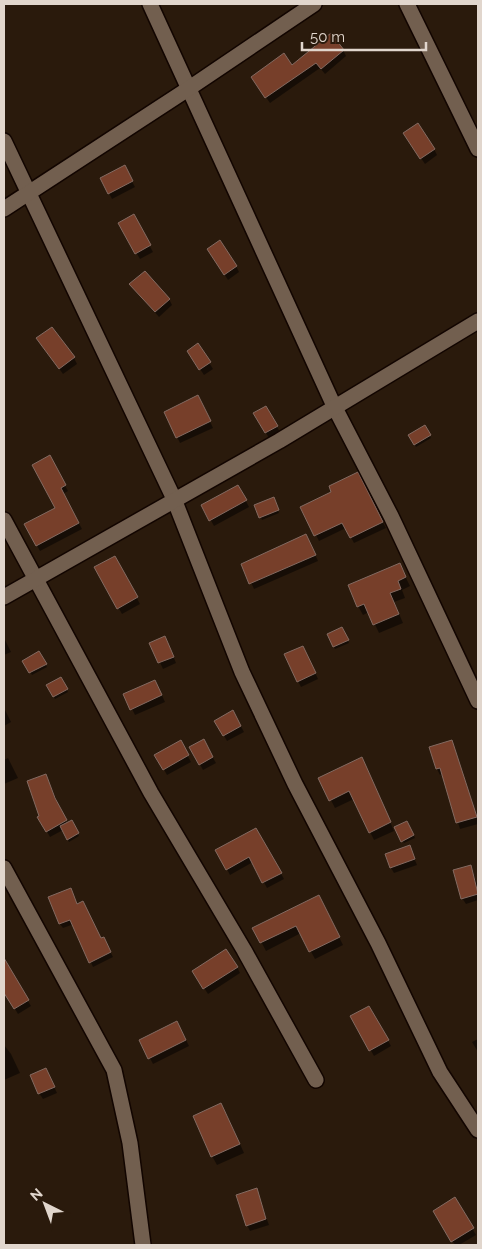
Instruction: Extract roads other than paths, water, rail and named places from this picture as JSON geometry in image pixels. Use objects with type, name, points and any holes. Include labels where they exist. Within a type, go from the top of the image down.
[{"type":"street","points":[[150,4],[334,406],[392,516],[478,701]]},
{"type":"street","points":[[4,209],[314,4]]},
{"type":"street","points":[[407,4],[478,149]]},
{"type":"street","points":[[4,141],[174,499],[242,672],[295,784],[378,943],[440,1072],[478,1130]]},
{"type":"street","points":[[4,597],[279,441],[334,406],[478,321]]},
{"type":"street","points":[[4,520],[37,578],[151,793],[244,950],[316,1080]]},
{"type":"street","points":[[4,868],[114,1070],[130,1143],[143,1245]]}]
